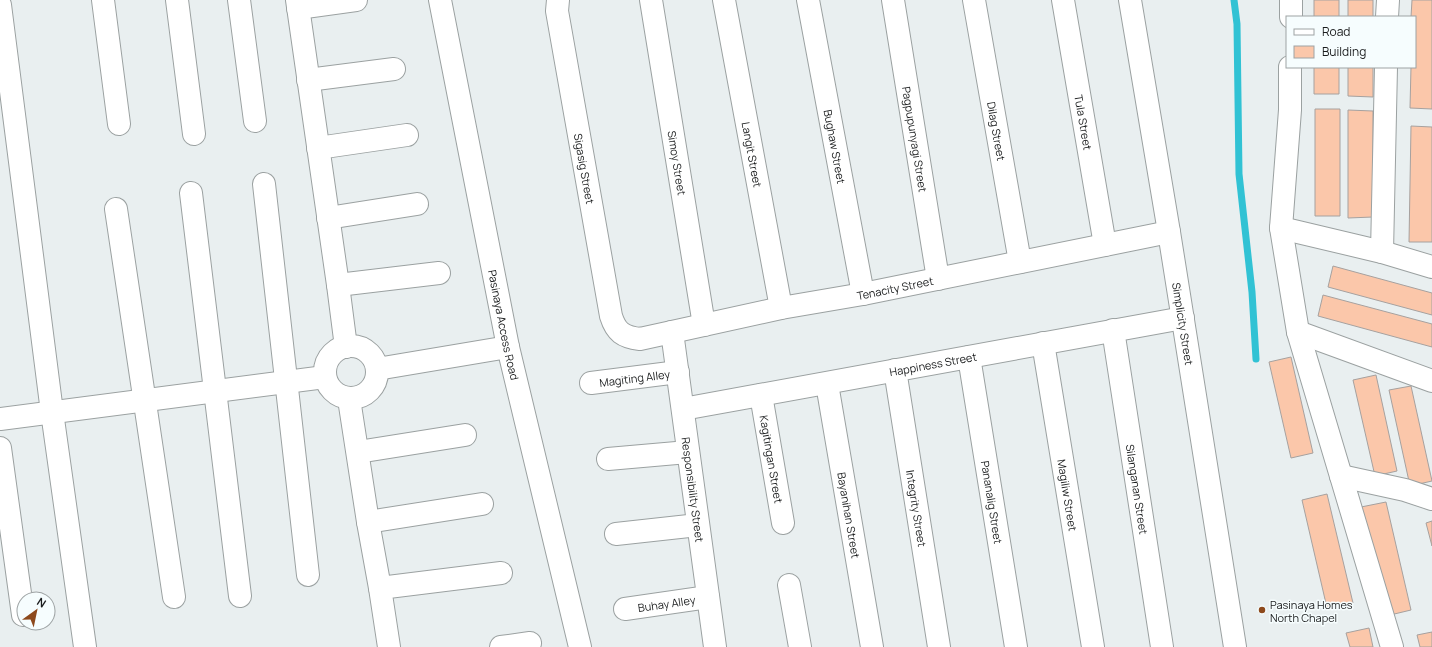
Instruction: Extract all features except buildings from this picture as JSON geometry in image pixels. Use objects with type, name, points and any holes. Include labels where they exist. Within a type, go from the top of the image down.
[{"type":"street","points":[[103,0],[119,124]]},
{"type":"street","points":[[177,0],[194,134]]},
{"type":"street","points":[[239,0],[254,121]]},
{"type":"street","points":[[346,347],[297,4],[356,0]]},
{"type":"street","name":"Pasinaya Access Road","points":[[440,0],[508,348],[580,647]]},
{"type":"street","name":"Sigasig Street","points":[[558,0],[557,11],[611,316],[614,324],[621,334]]},
{"type":"street","name":"Simoy Street","points":[[651,0],[704,325]]},
{"type":"street","name":"Langit Street","points":[[724,0],[781,308]]},
{"type":"street","name":"Bughaw Street","points":[[808,0],[863,294]]},
{"type":"street","name":"Pagpupunyagi Street","points":[[893,0],[938,278]]},
{"type":"street","name":"Dilag Street","points":[[974,0],[1020,262]]},
{"type":"street","name":"Tula Street","points":[[1063,0],[1105,245]]},
{"type":"street","name":"Simplicity Street","points":[[1130,0],[1236,647]]},
{"type":"street","points":[[1291,0],[1291,16]]},
{"type":"street","points":[[1387,16],[1388,0]]},
{"type":"street","points":[[0,5],[52,412],[84,647]]},
{"type":"street","points":[[1290,68],[1290,110],[1281,228],[1298,332],[1392,647]]},
{"type":"street","points":[[1382,252],[1386,68]]},
{"type":"street","points":[[308,80],[394,69]]},
{"type":"street","points":[[318,148],[407,135]]},
{"type":"street","points":[[264,184],[308,576]]},
{"type":"street","points":[[191,193],[240,596]]},
{"type":"street","points":[[328,218],[417,204]]},
{"type":"street","points":[[116,209],[174,597]]},
{"type":"street","points":[[1281,228],[1382,252],[1432,267]]},
{"type":"street","name":"Tenacity Street","points":[[621,334],[630,338],[640,339],[781,308],[863,294],[1169,232]]},
{"type":"street","points":[[338,285],[439,273]]},
{"type":"street","name":"Happiness Street","points":[[683,409],[1183,318]]},
{"type":"street","name":"Silanganan Street","points":[[1113,330],[1162,647]]},
{"type":"street","name":"Responsibility Street","points":[[672,332],[715,647]]},
{"type":"street","points":[[1298,332],[1432,381]]},
{"type":"street","name":"Magiliw Street","points":[[1043,343],[1093,647]]},
{"type":"street","points":[[355,346],[363,349],[370,354],[377,369],[374,385],[368,392],[361,396],[349,399],[335,393],[328,386],[325,377],[325,368],[329,358],[338,349],[346,347],[355,346]]},
{"type":"street","points":[[377,369],[508,348]]},
{"type":"street","name":"Pananalig Street","points":[[969,357],[1016,647]]},
{"type":"street","name":"Integrity Street","points":[[895,370],[939,647]]},
{"type":"street","name":"Magiting Alley","points":[[591,383],[678,372]]},
{"type":"street","points":[[0,419],[325,377]]},
{"type":"street","name":"Bayanihan Street","points":[[827,384],[872,647]]},
{"type":"street","name":"Kagitingan Street","points":[[761,395],[783,523]]},
{"type":"street","points":[[349,399],[380,588],[388,647]]},
{"type":"street","points":[[358,452],[465,435]]},
{"type":"street","points":[[0,448],[20,591]]},
{"type":"street","points":[[608,459],[688,452]]},
{"type":"street","points":[[1341,476],[1405,490],[1432,499]]},
{"type":"street","points":[[368,522],[482,504]]},
{"type":"street","points":[[616,534],[698,525]]},
{"type":"street","points":[[380,588],[501,573]]},
{"type":"street","points":[[789,585],[800,647]]},
{"type":"street","name":"Buhay Alley","points":[[625,609],[708,597]]},
{"type":"street","points":[[501,647],[530,643]]},
{"type":"waterway","points":[[1234,0],[1237,24],[1239,174],[1252,292],[1256,359]]},
{"type":"place","name":"Pasinaya Homes North Chapel","points":[[1262,610]]}]
